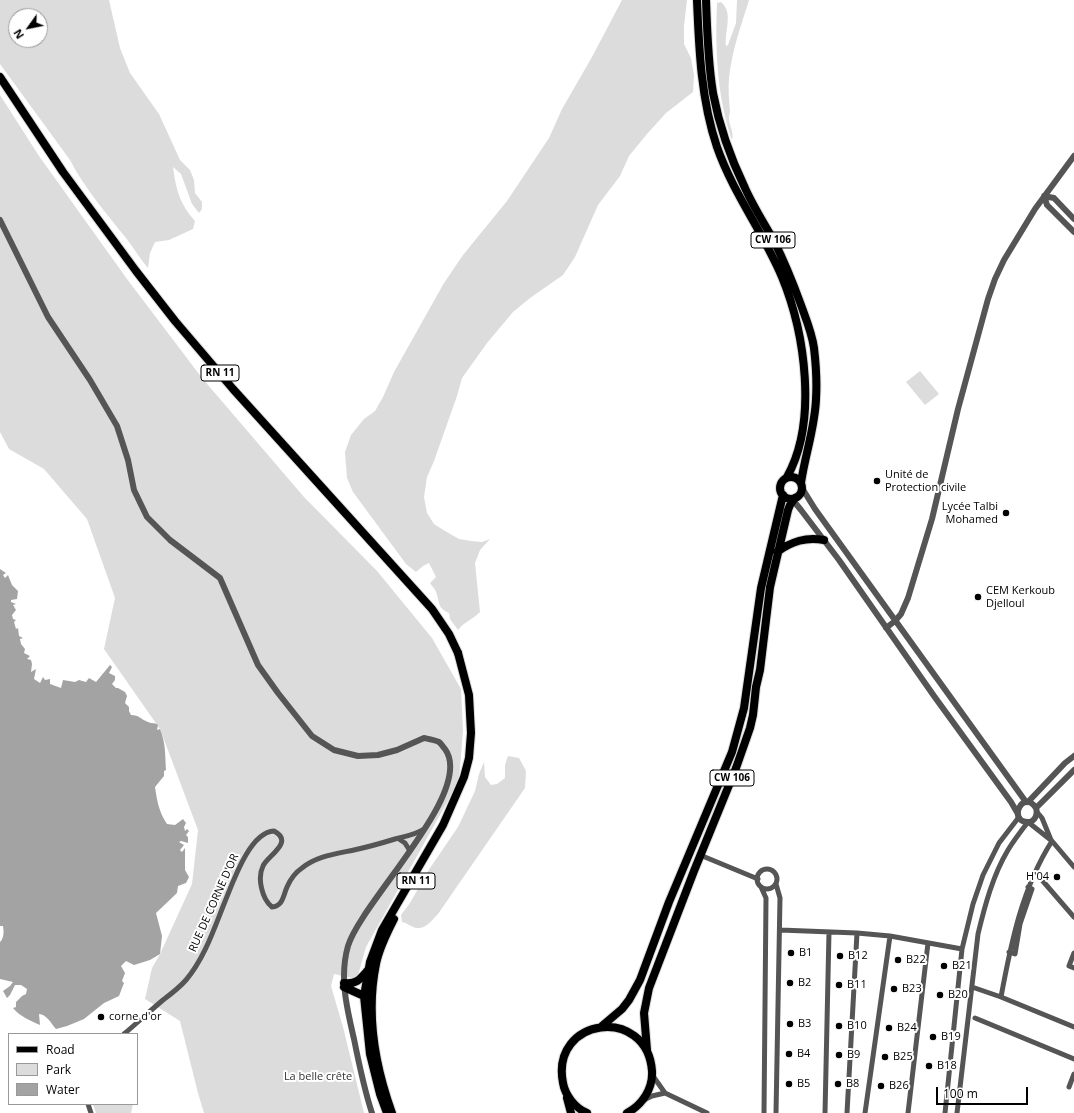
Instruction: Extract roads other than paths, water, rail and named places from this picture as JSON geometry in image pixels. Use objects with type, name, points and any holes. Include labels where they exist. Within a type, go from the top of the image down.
[{"type":"main road","name":"CW 106","points":[[697,0],[701,73],[707,107],[717,145],[728,176],[782,277],[797,320],[806,388],[805,404],[801,435],[795,459],[787,477]]},
{"type":"main road","name":"CW 106","points":[[706,0],[710,74],[713,94],[724,132],[745,188],[787,269],[811,335],[816,382],[816,400],[814,420],[805,458],[802,485]]},
{"type":"main road","name":"RN 11","points":[[0,77],[63,172],[175,321],[238,394],[432,609],[449,634],[467,674],[474,719],[472,758],[467,778],[444,831],[393,921],[380,948],[374,973],[372,999],[373,1035],[389,1112]]},
{"type":"main road","points":[[787,477],[795,477],[802,485],[801,493],[793,499],[783,496],[780,491],[782,482],[787,477]]},
{"type":"main road","name":"CW 106","points":[[602,1026],[622,1009],[640,980],[669,902],[732,752],[744,708],[761,588],[783,496]]},
{"type":"main road","name":"CW 106","points":[[647,1050],[644,1021],[646,1000],[700,855],[736,768],[750,728],[760,670],[770,587],[788,510],[793,499]]},
{"type":"main road","points":[[778,552],[799,540],[824,540]]},
{"type":"main road","name":"RN 11","points":[[389,1112],[376,1080],[370,1054],[364,996],[373,952],[382,930],[443,825],[455,800],[466,770],[469,758],[471,715],[469,695],[458,653]]},
{"type":"main road","points":[[344,985],[353,984],[356,982],[369,968]]},
{"type":"main road","points":[[344,985],[364,996],[369,1004],[372,1019]]},
{"type":"main road","points":[[571,1113],[561,1074],[562,1060],[568,1048],[577,1037],[589,1030],[602,1026],[615,1027],[628,1032],[639,1040],[647,1050],[651,1062],[652,1076],[650,1088],[644,1100],[627,1113]]},
{"type":"main road","points":[[566,1093],[574,1104],[587,1113]]},
{"type":"street","points":[[886,628],[901,614],[908,598],[932,519],[958,409],[991,289],[1004,260],[1044,196],[1074,156]]},
{"type":"street","points":[[1044,196],[1054,198],[1074,219]]},
{"type":"street","points":[[1044,196],[1047,205],[1074,232]]},
{"type":"street","points":[[0,220],[48,317],[90,380],[117,426],[128,460],[134,490],[147,517],[170,540],[220,578],[258,665],[312,736],[334,750],[358,756],[378,755],[397,750],[424,738],[440,742],[449,755],[450,773],[445,791],[425,828],[373,902],[351,937],[345,958],[344,985],[358,1063],[372,1113]]},
{"type":"street","points":[[802,485],[815,510],[895,621],[1027,802],[1033,804],[1043,820],[1052,841]]},
{"type":"street","points":[[793,499],[824,540],[1011,802],[1019,816],[1052,841],[1074,867]]},
{"type":"street","points":[[945,1113],[962,949],[973,904],[983,875],[999,843],[1019,816],[1019,808],[1074,756]]},
{"type":"street","points":[[957,1113],[978,934],[984,907],[995,876],[1008,851],[1028,822],[1036,818],[1037,810],[1074,770]]},
{"type":"street","points":[[398,839],[415,834],[425,828]]},
{"type":"street","name":"RUE DE CORNE D'OR","points":[[125,1033],[180,987],[192,972],[207,946],[241,865],[252,846],[265,834],[274,831],[279,835],[281,841],[280,847],[266,860],[261,871],[260,879],[264,897],[267,903],[272,907],[279,905],[282,902],[289,882],[300,868],[327,855],[398,839]]},
{"type":"street","points":[[398,839],[405,843],[410,851]]},
{"type":"street","points":[[1001,997],[1010,952],[1015,954],[1020,924],[1032,889],[1028,887],[1044,853],[1052,841]]},
{"type":"street","points":[[700,855],[758,878]]},
{"type":"street","points":[[764,1113],[766,898],[759,885],[758,878],[760,873],[769,870],[776,875],[776,884],[780,898],[776,1113]]},
{"type":"street","points":[[1035,872],[1074,917]]},
{"type":"street","points":[[761,887],[771,889],[776,884]]},
{"type":"street","points":[[780,930],[890,936],[962,949]]},
{"type":"street","points":[[825,1113],[829,932]]},
{"type":"street","points":[[847,1113],[857,933]]},
{"type":"street","points":[[865,1113],[890,936]]},
{"type":"street","points":[[908,1113],[928,943]]},
{"type":"street","points":[[1074,954],[1069,966],[1074,968]]},
{"type":"street","points":[[972,987],[1001,997],[1074,1027]]},
{"type":"street","points":[[975,1018],[1074,1059]]},
{"type":"street","points":[[1069,1087],[1074,1074]]},
{"type":"street","points":[[652,1076],[665,1093],[707,1113]]},
{"type":"street","points":[[644,1100],[652,1096],[665,1093]]},
{"type":"water","points":[[0,569],[6,573],[3,575],[5,578],[8,575],[12,585],[18,591],[17,599],[11,600],[11,602],[16,604],[13,605],[16,610],[12,615],[13,619],[16,620],[14,622],[16,629],[18,628],[19,636],[23,638],[20,639],[21,644],[25,649],[24,653],[30,656],[27,659],[31,660],[31,672],[36,669],[34,679],[40,683],[43,677],[45,680],[50,679],[50,684],[61,688],[63,680],[75,682],[79,680],[86,682],[89,678],[96,682],[110,665],[112,667],[109,673],[115,676],[115,680],[112,684],[116,688],[125,692],[127,696],[125,703],[129,707],[131,715],[158,725],[157,730],[160,729],[164,745],[166,770],[164,771],[164,776],[155,787],[159,806],[167,824],[175,825],[183,819],[186,823],[184,827],[185,831],[187,829],[189,831],[186,835],[188,837],[188,843],[181,841],[179,842],[184,845],[180,850],[182,852],[185,848],[185,870],[189,877],[186,883],[178,886],[177,893],[156,913],[162,936],[160,954],[150,960],[134,965],[126,961],[121,966],[125,973],[122,981],[124,983],[119,996],[104,1003],[84,1019],[56,1029],[42,1014],[39,1014],[40,1025],[18,1013],[13,1008],[16,1007],[16,1002],[26,994],[27,989],[21,985],[15,985],[7,998],[3,991],[13,982],[0,979],[0,942],[4,933],[3,926],[0,926]]},
{"type":"place","name":"Unité de Protection civile","points":[[877,481]]},
{"type":"place","name":"Lycée Talbi Mohamed","points":[[1006,513]]},
{"type":"place","name":"CEM Kerkoub Djelloul","points":[[978,597]]},
{"type":"place","name":"H'04","points":[[1057,877]]},
{"type":"place","name":"B1","points":[[791,953]]},
{"type":"place","name":"B12","points":[[840,956]]},
{"type":"place","name":"B22","points":[[898,960]]},
{"type":"place","name":"B21","points":[[944,966]]},
{"type":"place","name":"B2","points":[[790,983]]},
{"type":"place","name":"B11","points":[[839,985]]},
{"type":"place","name":"B23","points":[[894,989]]},
{"type":"place","name":"B20","points":[[940,995]]},
{"type":"place","name":"corne d'or","points":[[101,1017]]},
{"type":"place","name":"B3","points":[[790,1024]]},
{"type":"place","name":"B10","points":[[839,1026]]},
{"type":"place","name":"B24","points":[[889,1028]]},
{"type":"place","name":"B19","points":[[933,1037]]},
{"type":"place","name":"B4","points":[[789,1054]]},
{"type":"place","name":"B9","points":[[839,1055]]},
{"type":"place","name":"B25","points":[[885,1057]]},
{"type":"place","name":"B18","points":[[929,1066]]},
{"type":"place","name":"B5","points":[[789,1084]]},
{"type":"place","name":"B8","points":[[838,1084]]},
{"type":"place","name":"B26","points":[[881,1086]]},
{"type":"park label","name":"La belle crête","points":[[318,1077]]}]
